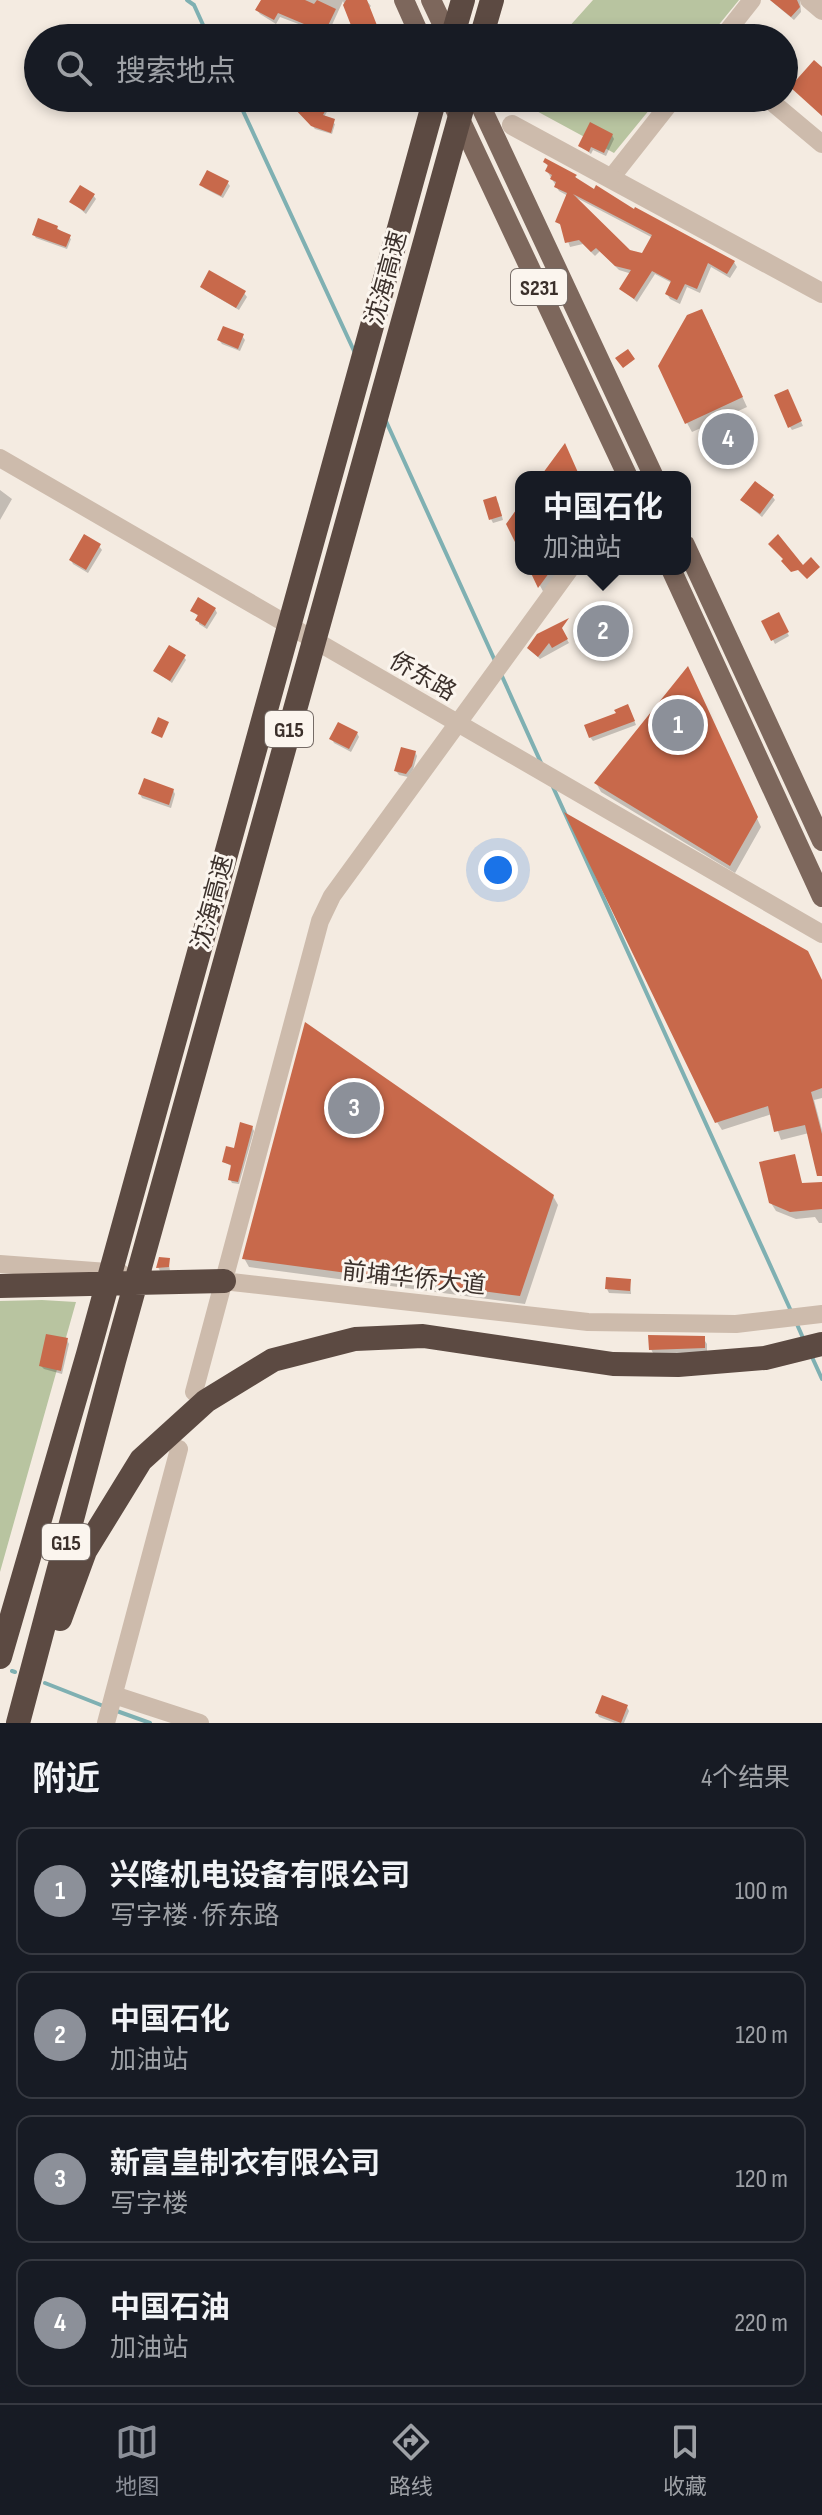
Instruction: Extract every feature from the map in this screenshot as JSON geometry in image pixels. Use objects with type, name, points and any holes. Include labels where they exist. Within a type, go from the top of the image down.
[{"type":"highway","points":[[455,24],[463,0]]},
{"type":"highway","points":[[485,24],[492,0]]},
{"type":"highway","name":"沈海高速","points":[[0,1657],[88,1354],[431,112]]},
{"type":"highway","name":"沈海高速","points":[[20,1723],[114,1361],[461,112]]},
{"type":"highway","points":[[0,1286],[224,1281]]},
{"type":"highway","points":[[20,1723],[85,1551],[141,1460],[206,1401],[273,1360],[355,1339],[423,1336],[613,1364],[678,1365],[765,1358],[822,1344]]},
{"type":"main road","points":[[404,0],[415,24]]},
{"type":"main road","points":[[431,0],[443,24]]},
{"type":"main road","name":"S231","points":[[457,112],[625,471]]},
{"type":"main road","name":"S231","points":[[484,112],[651,471]]},
{"type":"main road","points":[[691,558],[822,841]]},
{"type":"main road","points":[[674,575],[822,897]]},
{"type":"street","points":[[733,24],[752,0]]},
{"type":"street","points":[[809,0],[822,11]]},
{"type":"street","points":[[611,178],[663,112]]},
{"type":"street","points":[[784,112],[822,144]]},
{"type":"street","points":[[512,125],[822,293]]},
{"type":"street","name":"侨东路","points":[[0,458],[822,934]]},
{"type":"street","points":[[194,1392],[320,921],[332,896],[566,575]]},
{"type":"street","name":"前埔华侨大道","points":[[0,1264],[224,1281],[588,1322],[736,1324],[822,1314]]},
{"type":"street","points":[[179,1449],[110,1709],[200,1723]]},
{"type":"green space","points":[[593,0],[739,0],[719,24],[572,24]]},
{"type":"green space","points":[[538,112],[648,112],[614,153]]},
{"type":"green space","points":[[0,1301],[76,1302],[0,1572]]},
{"type":"building","points":[[261,0],[305,0],[314,4],[317,0],[336,9],[329,24],[304,24],[278,13],[274,20],[255,10]]},
{"type":"building","points":[[346,0],[367,0],[376,24],[350,24],[343,5]]},
{"type":"building","points":[[770,0],[797,0],[800,7],[791,17]]},
{"type":"building","points":[[814,60],[822,67],[822,116],[798,94],[798,78]]},
{"type":"building","points":[[298,112],[325,112],[323,115],[335,119],[331,133],[311,126]]},
{"type":"building","points":[[590,122],[613,134],[604,153],[591,147],[589,152],[578,146]]},
{"type":"building","points":[[545,158],[577,175],[575,177],[594,189],[596,185],[634,209],[735,261],[727,274],[708,263],[697,289],[685,284],[677,300],[665,294],[671,281],[652,271],[634,299],[619,289],[631,270],[615,266],[596,248],[591,252],[579,240],[565,243],[560,224],[555,222],[567,193],[554,187],[556,182],[550,179],[552,175],[545,171],[548,165],[543,162]],"holes":[[[573,194],[652,235],[642,253],[630,250]]]},
{"type":"building","points":[[207,170],[229,181],[221,196],[199,185]]},
{"type":"building","points":[[80,185],[95,194],[84,211],[69,202]]},
{"type":"building","points":[[38,218],[71,235],[66,247],[32,235]]},
{"type":"building","points":[[209,270],[246,291],[236,308],[200,287]]},
{"type":"building","points":[[702,309],[743,397],[685,424],[658,366],[687,315]]},
{"type":"building","points":[[223,326],[244,334],[238,349],[217,340]]},
{"type":"building","points":[[628,349],[635,359],[623,368],[615,358]]},
{"type":"building","points":[[788,389],[802,421],[788,428],[774,395]]},
{"type":"building","points":[[565,443],[577,471],[544,471]]},
{"type":"building","points":[[755,481],[774,495],[760,514],[740,500]]},
{"type":"building","points":[[496,496],[502,516],[489,520],[483,500]]},
{"type":"building","points":[[515,511],[515,542],[506,524]]},
{"type":"building","points":[[84,534],[101,544],[86,570],[69,560]]},
{"type":"building","points":[[778,534],[803,565],[811,557],[820,567],[807,579],[798,570],[791,572],[768,544]]},
{"type":"building","points":[[532,575],[548,575],[538,588]]},
{"type":"building","points":[[198,597],[216,608],[205,626],[195,620],[198,615],[190,611]]},
{"type":"building","points":[[779,612],[789,632],[771,641],[761,621]]},
{"type":"building","points":[[569,618],[562,628],[568,639],[552,648],[549,643],[538,657],[527,648],[537,634]]},
{"type":"building","points":[[169,645],[186,655],[170,681],[153,671]]},
{"type":"building","points":[[688,666],[758,817],[730,866],[594,783]]},
{"type":"building","points":[[628,704],[635,721],[589,738],[584,725],[616,713],[614,710]]},
{"type":"building","points":[[158,717],[169,722],[162,738],[151,733]]},
{"type":"building","points":[[338,722],[358,732],[349,749],[329,739]]},
{"type":"building","points":[[401,747],[416,751],[406,774],[394,771]]},
{"type":"building","points":[[144,778],[174,789],[169,805],[138,794]]},
{"type":"building","points":[[564,812],[808,951],[822,980],[822,1088],[811,1092],[822,1134],[822,1176],[817,1176],[805,1125],[774,1132],[768,1106],[715,1123]]},
{"type":"building","points":[[305,1022],[554,1195],[520,1296],[242,1259]]},
{"type":"building","points":[[240,1122],[253,1126],[238,1182],[228,1180],[231,1165],[222,1162],[226,1146],[234,1148]]},
{"type":"building","points":[[795,1154],[802,1183],[822,1182],[822,1209],[790,1212],[769,1203],[759,1162]]},
{"type":"building","points":[[159,1257],[170,1258],[169,1267],[156,1268]]},
{"type":"building","points":[[606,1277],[631,1279],[630,1291],[605,1289]]},
{"type":"building","points":[[46,1334],[68,1338],[61,1371],[39,1366]]},
{"type":"building","points":[[648,1335],[705,1336],[705,1348],[649,1350]]},
{"type":"building","points":[[602,1695],[628,1705],[621,1723],[595,1713]]},
{"type":"waterway","points":[[187,0],[194,5],[203,24]]},
{"type":"waterway","points":[[243,112],[355,353]]},
{"type":"waterway","points":[[385,419],[496,663]]},
{"type":"waterway","points":[[501,674],[542,765]]},
{"type":"waterway","points":[[553,787],[791,1311]]},
{"type":"waterway","points":[[796,1322],[803,1338]]},
{"type":"waterway","points":[[812,1357],[822,1379]]},
{"type":"waterway","points":[[45,1683],[106,1707]]},
{"type":"waterway","points":[[114,1710],[150,1723]]},
{"type":"place","name":"中国石油","points":[[728,439]]},
{"type":"place","name":"中国石化","points":[[603,631]]},
{"type":"place","name":"兴隆机电设备有限公司","points":[[678,725]]},
{"type":"place","name":"新富皇制衣有限公司","points":[[354,1108]]}]
